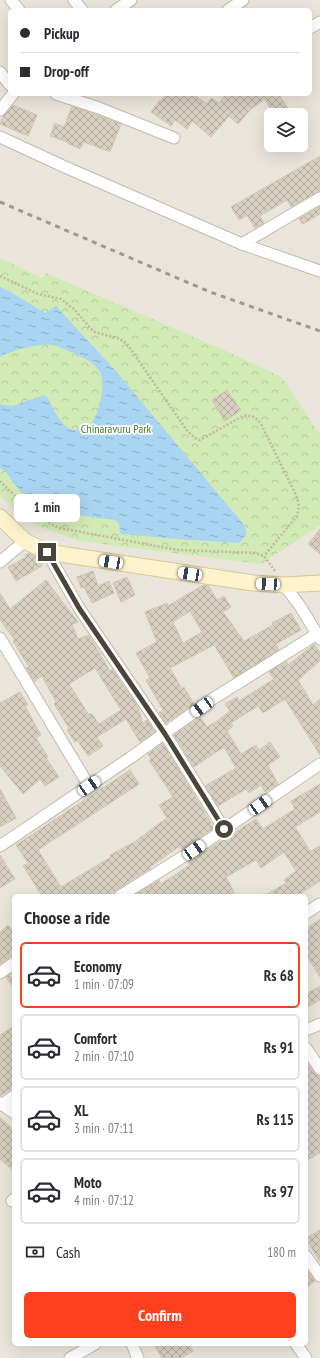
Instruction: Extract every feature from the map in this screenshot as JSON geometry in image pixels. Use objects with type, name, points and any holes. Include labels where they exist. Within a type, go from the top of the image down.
[{"type":"main road","points":[[0,517],[25,541],[47,552],[253,584],[284,585],[320,583]]},
{"type":"street","points":[[11,0],[17,8]]},
{"type":"street","points":[[74,0],[80,8]]},
{"type":"street","points":[[231,8],[243,0]]},
{"type":"street","points":[[119,8],[129,1]]},
{"type":"street","points":[[0,72],[8,82]]},
{"type":"street","points":[[0,110],[12,96]]},
{"type":"street","points":[[62,96],[99,108],[174,138]]},
{"type":"street","points":[[0,137],[242,244],[320,271]]},
{"type":"street","points":[[242,244],[320,198]]},
{"type":"street","points":[[0,562],[25,541]]},
{"type":"street","points":[[47,552],[79,608],[165,734],[224,829]]},
{"type":"street","points":[[0,846],[165,734],[214,698],[318,637],[300,606],[284,585]]},
{"type":"street","points":[[0,639],[89,786]]},
{"type":"street","points":[[123,894],[224,829],[320,764]]},
{"type":"street","points":[[308,911],[320,904]]},
{"type":"street","points":[[0,973],[12,965]]},
{"type":"street","points":[[308,1029],[320,1024]]},
{"type":"street","points":[[308,1051],[320,1069]]},
{"type":"street","points":[[12,1097],[1,1104],[12,1112]]},
{"type":"street","points":[[308,1259],[320,1276]]},
{"type":"street","points":[[70,1358],[92,1346]]},
{"type":"street","points":[[133,1346],[138,1358]]},
{"type":"street","points":[[297,1346],[306,1358]]},
{"type":"path","points":[[0,276],[38,294],[61,299],[71,307],[90,328],[96,332],[120,339],[127,344],[188,432],[195,438],[200,440],[243,416],[251,415],[262,424],[297,497],[299,506],[297,516],[264,556]]},
{"type":"path","points":[[0,481],[38,516],[49,524],[60,528],[179,550],[255,553],[264,556],[284,585]]},
{"type":"shaded area","points":[[0,0],[320,0],[320,1358],[0,1358]]},
{"type":"green space","name":"Chinaravuru Park","points":[[0,258],[42,278],[46,273],[224,350],[282,377],[320,435],[320,525],[261,564],[79,541],[35,525],[0,496]]},
{"type":"water","points":[[0,287],[45,313],[56,306],[115,370],[244,525],[247,534],[241,541],[238,543],[122,534],[120,532],[119,524],[115,520],[62,513],[54,517],[17,487],[7,474],[0,468],[0,403],[2,405],[12,406],[44,395],[47,397],[64,425],[73,430],[78,429],[85,427],[92,422],[95,417],[100,405],[102,377],[97,368],[89,361],[64,349],[48,344],[11,352],[0,357]]},
{"type":"building","points":[[165,96],[196,96],[207,104],[211,98],[219,103],[224,96],[280,96],[288,108],[270,108],[265,99],[251,109],[238,124],[229,116],[211,137],[192,121],[187,129],[175,120],[171,126],[151,112],[160,100],[161,101]]},
{"type":"building","points":[[13,105],[37,115],[28,136],[0,124],[3,116]]},
{"type":"building","points":[[72,106],[121,124],[110,152],[84,142],[80,149],[67,142],[50,136],[55,123],[64,127]]},
{"type":"building","points":[[320,156],[320,191],[291,207],[287,200],[260,216],[264,223],[255,228],[247,215],[239,220],[231,207]]},
{"type":"building","points":[[320,206],[320,214],[303,224],[299,219]]},
{"type":"building","points":[[227,390],[241,410],[225,421],[212,400]]},
{"type":"building","points":[[320,529],[320,554],[308,544]]},
{"type":"building","points":[[29,553],[44,560],[45,562],[41,565],[42,566],[16,581],[8,567],[26,557],[25,555]]},
{"type":"building","points":[[93,571],[98,586],[109,581],[114,593],[92,603],[84,587],[81,588],[77,577]]},
{"type":"building","points":[[127,577],[135,595],[121,602],[113,583]]},
{"type":"building","points":[[46,580],[78,622],[72,624],[78,639],[89,635],[110,671],[112,669],[134,700],[143,723],[147,720],[155,732],[140,742],[126,719],[97,737],[103,746],[88,756],[77,740],[75,742],[67,730],[69,728],[54,704],[56,702],[42,676],[34,682],[26,668],[29,667],[13,641],[15,640],[0,620],[0,593],[10,609]],"holes":[[[95,668],[121,710],[99,724],[91,713],[89,715],[69,684]]]},
{"type":"building","points":[[203,585],[208,585],[217,600],[224,596],[231,607],[223,612],[244,641],[291,613],[301,630],[276,644],[279,650],[234,678],[214,645],[170,668],[182,689],[184,687],[194,704],[166,723],[159,713],[163,710],[146,680],[150,678],[136,653],[157,642],[145,612],[167,603],[168,606]],"holes":[[[190,611],[202,632],[183,643],[173,622]]]},
{"type":"building","points":[[314,644],[320,652],[320,661],[298,680],[313,705],[320,699],[320,755],[285,699],[263,713],[258,706],[231,723],[233,726],[227,731],[241,754],[256,745],[259,750],[270,742],[280,757],[268,765],[278,784],[265,792],[261,785],[249,793],[246,789],[218,806],[205,786],[236,768],[224,747],[194,767],[174,735],[200,717],[207,727],[217,721],[230,711],[225,704],[237,697],[239,701],[274,679],[269,672],[286,661],[288,665]]},
{"type":"building","points":[[20,692],[28,705],[25,706],[41,735],[36,738],[48,757],[46,758],[59,777],[45,786],[40,779],[23,794],[0,766],[0,703]]},
{"type":"building","points":[[163,743],[214,828],[182,849],[180,846],[150,867],[151,868],[116,890],[114,894],[41,894],[23,866],[28,863],[16,845],[130,770],[139,784],[38,850],[61,887],[111,857],[110,855],[138,840],[167,818],[159,805],[173,797],[149,760],[151,759],[148,754]]},
{"type":"building","points":[[320,784],[320,812],[295,827],[310,851],[320,846],[320,881],[300,894],[267,894],[286,883],[284,880],[296,871],[284,852],[261,868],[256,860],[226,877],[235,894],[136,894],[159,880],[161,884],[190,865],[188,862],[256,819],[263,829],[295,809],[291,801]]},
{"type":"building","points":[[0,789],[16,818],[0,827]]},
{"type":"building","points":[[0,855],[15,879],[0,888]]},
{"type":"building","points":[[320,919],[320,977],[308,958],[308,928]]},
{"type":"building","points":[[8,925],[12,930],[12,956],[0,964],[0,932]]},
{"type":"building","points":[[12,973],[12,986],[6,977]]},
{"type":"building","points":[[320,986],[320,1000],[308,1007],[308,993]]},
{"type":"building","points":[[12,1027],[12,1088],[0,1096],[0,1035]]},
{"type":"building","points":[[308,1064],[314,1073],[320,1076],[320,1153],[308,1160]]},
{"type":"building","points":[[0,1117],[12,1128],[12,1169],[0,1159]]},
{"type":"building","points":[[320,1230],[320,1262],[308,1242],[308,1237]]},
{"type":"building","points":[[308,1273],[315,1281],[308,1286]]},
{"type":"building","points":[[155,1346],[190,1346],[193,1351],[181,1358],[162,1358]]},
{"type":"railway","points":[[0,202],[210,292],[320,331]]},
{"type":"route","points":[[47,552],[79,608],[165,734],[224,829]]}]
